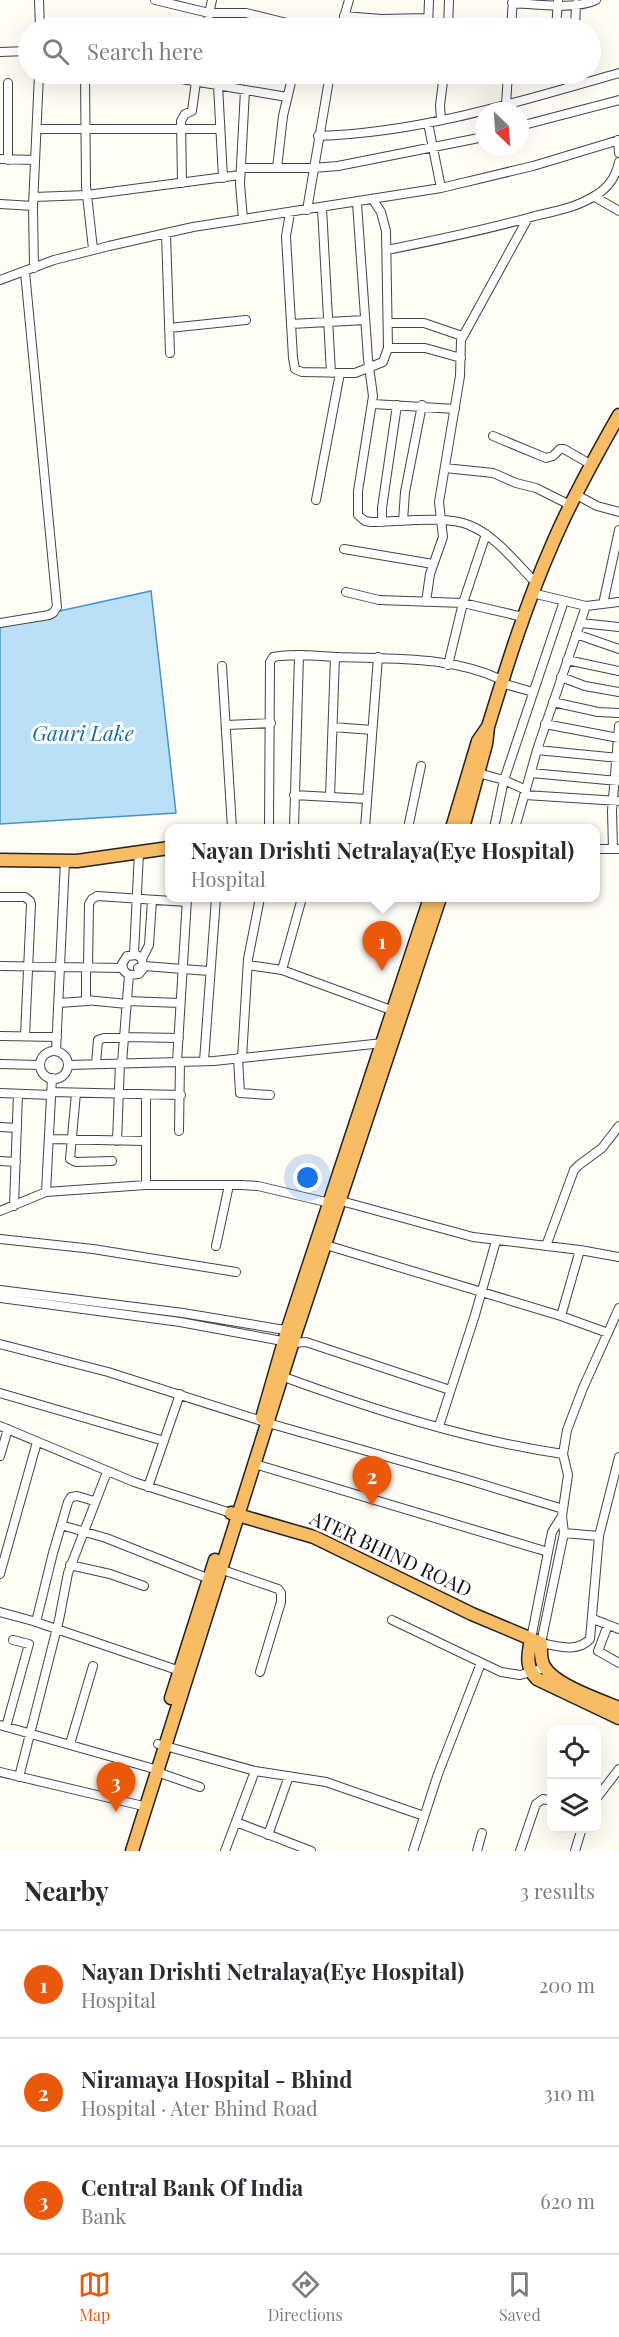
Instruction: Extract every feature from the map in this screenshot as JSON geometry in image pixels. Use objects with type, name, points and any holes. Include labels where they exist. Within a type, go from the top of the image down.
[{"type":"highway","points":[[464,824],[486,744],[488,727],[523,617],[573,499],[590,464],[616,428],[619,415]]},
{"type":"highway","points":[[453,824],[477,741],[488,727]]},
{"type":"highway","points":[[0,860],[65,861],[165,849]]},
{"type":"highway","points":[[387,1043],[391,1010],[428,902]]},
{"type":"highway","points":[[161,1745],[290,1337],[337,1203],[387,1043],[438,902]]},
{"type":"highway","points":[[235,1514],[255,1464],[265,1422],[284,1377],[290,1337],[326,1245],[337,1203]]},
{"type":"highway","name":"ATER BHIND ROAD","points":[[235,1514],[314,1537],[472,1614],[536,1641]]},
{"type":"highway","points":[[132,1851],[180,1671],[215,1574]]},
{"type":"highway","points":[[536,1641],[545,1668],[566,1684],[619,1708]]},
{"type":"highway","points":[[536,1641],[528,1661],[531,1673],[544,1683],[619,1718]]},
{"type":"highway","points":[[124,1851],[139,1805],[154,1770]]},
{"type":"street","points":[[39,0],[40,18]]},
{"type":"street","points":[[155,0],[209,13],[246,13],[266,18]]},
{"type":"street","points":[[208,18],[212,0]]},
{"type":"street","points":[[348,0],[344,16],[369,18]]},
{"type":"street","points":[[428,18],[429,0]]},
{"type":"street","points":[[448,18],[449,0]]},
{"type":"street","points":[[511,18],[512,2],[576,4],[596,0]]},
{"type":"street","points":[[557,18],[558,2]]},
{"type":"street","points":[[575,18],[576,4]]},
{"type":"street","points":[[0,52],[18,51]]},
{"type":"street","points":[[601,78],[619,73]]},
{"type":"street","points":[[8,83],[4,160],[35,160]]},
{"type":"street","points":[[34,268],[39,84]]},
{"type":"street","points":[[85,84],[87,195],[93,249]]},
{"type":"street","points":[[182,183],[180,128],[183,117],[192,111],[196,84]]},
{"type":"street","points":[[213,84],[287,97]]},
{"type":"street","points":[[277,168],[290,84]]},
{"type":"street","points":[[308,210],[328,84]]},
{"type":"street","points":[[441,120],[443,84]]},
{"type":"street","points":[[506,102],[507,84]]},
{"type":"street","points":[[513,102],[579,84]]},
{"type":"street","points":[[218,86],[223,178]]},
{"type":"street","points":[[243,219],[241,172],[244,90]]},
{"type":"street","points":[[529,124],[619,100]]},
{"type":"street","points":[[318,136],[371,132],[428,123],[475,112]]},
{"type":"street","points":[[428,123],[441,188]]},
{"type":"street","points":[[37,129],[220,129]]},
{"type":"street","points":[[0,204],[34,202],[223,178],[241,172],[277,168],[313,168],[475,139]]},
{"type":"street","points":[[0,280],[93,249],[243,219],[357,203],[441,188],[533,166],[618,140],[619,153]]},
{"type":"street","points":[[387,250],[470,233],[574,206],[595,196],[614,177],[619,162]]},
{"type":"street","points":[[595,196],[619,211]]},
{"type":"street","points":[[290,213],[285,231],[295,369],[302,372],[355,373],[383,362],[388,348],[387,250],[383,217],[380,208],[372,200]]},
{"type":"street","points":[[357,203],[373,404],[357,502],[361,519],[382,522],[461,522],[486,534],[534,588],[564,601],[586,606],[619,602]]},
{"type":"street","points":[[322,208],[331,373]]},
{"type":"street","points":[[426,602],[433,564],[443,537],[440,502],[455,409],[462,336],[528,218]]},
{"type":"street","points":[[166,234],[170,353]]},
{"type":"street","points":[[0,623],[49,615],[57,607],[26,272]]},
{"type":"street","points":[[169,328],[246,320]]},
{"type":"street","points":[[291,324],[365,320]]},
{"type":"street","points":[[388,323],[424,323],[462,336]]},
{"type":"street","points":[[388,348],[425,348],[461,358]]},
{"type":"street","points":[[316,500],[340,373]]},
{"type":"street","points":[[373,404],[422,405],[455,409]]},
{"type":"street","points":[[382,522],[397,405]]},
{"type":"street","points":[[403,521],[405,492],[422,405]]},
{"type":"street","points":[[493,436],[546,458],[564,449],[590,464]]},
{"type":"street","points":[[445,468],[494,473],[516,483],[619,512]]},
{"type":"street","points":[[603,604],[619,530]]},
{"type":"street","points":[[448,665],[463,603],[486,534]]},
{"type":"street","points":[[344,549],[433,564]]},
{"type":"street","points":[[346,592],[373,599],[463,603],[523,617]]},
{"type":"street","points":[[495,824],[504,780],[564,601]]},
{"type":"street","points":[[516,824],[545,724],[586,606]]},
{"type":"street","points":[[580,622],[619,627]]},
{"type":"street","points":[[576,634],[619,649]]},
{"type":"street","points":[[269,824],[271,658],[275,656],[378,657],[448,665],[478,669],[502,682],[533,692]]},
{"type":"street","points":[[294,824],[299,656]]},
{"type":"street","points":[[330,797],[335,657]]},
{"type":"street","points":[[365,824],[378,657]]},
{"type":"street","points":[[567,660],[619,671]]},
{"type":"street","points":[[222,666],[232,824]]},
{"type":"street","points":[[561,677],[585,686],[619,692]]},
{"type":"street","points":[[553,702],[598,712],[619,713]]},
{"type":"street","points":[[226,725],[271,723]]},
{"type":"street","points":[[545,724],[618,738]]},
{"type":"street","points":[[600,849],[616,849],[619,726]]},
{"type":"street","points":[[333,727],[372,730]]},
{"type":"street","points":[[537,750],[617,758]]},
{"type":"street","points":[[409,824],[421,766]]},
{"type":"street","points":[[478,773],[504,780],[526,793],[616,801]]},
{"type":"street","points":[[531,773],[616,781]]},
{"type":"street","points":[[294,795],[367,799]]},
{"type":"street","points":[[117,1141],[121,1063],[133,968],[139,852]]},
{"type":"street","points":[[57,1051],[65,861]]},
{"type":"street","points":[[88,1001],[85,995],[90,901],[97,896],[165,900]]},
{"type":"street","points":[[0,897],[25,897],[30,901],[25,1036]]},
{"type":"street","points":[[133,968],[149,945],[153,900]]},
{"type":"street","points":[[179,1131],[181,1095],[178,1038],[187,902]]},
{"type":"street","points":[[204,1061],[216,902]]},
{"type":"street","points":[[259,902],[248,965],[240,1058],[240,1093],[270,1095]]},
{"type":"street","points":[[282,970],[301,902]]},
{"type":"street","points":[[133,968],[125,958],[134,954]]},
{"type":"street","points":[[248,965],[282,970],[391,1010]]},
{"type":"street","points":[[0,966],[182,968],[209,971]]},
{"type":"street","points":[[59,1003],[88,1001],[180,1004]]},
{"type":"street","points":[[0,1036],[57,1037]]},
{"type":"street","points":[[96,1064],[98,1040],[104,1038],[178,1038]]},
{"type":"street","points":[[68,1065],[204,1061],[387,1043]]},
{"type":"street","points":[[57,1051],[63,1054],[68,1065],[63,1075],[52,1078],[42,1072],[40,1065],[45,1054],[57,1051]]},
{"type":"street","points":[[0,1064],[40,1065]]},
{"type":"street","points":[[46,1192],[52,1078]]},
{"type":"street","points":[[0,1093],[181,1095]]},
{"type":"street","points":[[76,1093],[69,1157],[72,1161],[112,1161]]},
{"type":"street","points":[[14,1206],[18,1094]]},
{"type":"street","points":[[146,1095],[146,1185]]},
{"type":"street","points":[[546,1246],[574,1170],[594,1156],[619,1126]]},
{"type":"street","points":[[0,1127],[17,1128]]},
{"type":"street","points":[[49,1139],[146,1141]]},
{"type":"street","points":[[0,1161],[16,1162]]},
{"type":"street","points":[[0,1212],[46,1192],[146,1185],[258,1186],[473,1237],[619,1257]]},
{"type":"street","points":[[216,1246],[229,1185]]},
{"type":"street","points":[[0,1239],[93,1249],[236,1272]]},
{"type":"street","points":[[439,1426],[482,1292],[496,1240]]},
{"type":"street","points":[[326,1245],[561,1316],[608,1333]]},
{"type":"street","points":[[561,1316],[580,1250]]},
{"type":"street","points":[[0,1290],[183,1312],[290,1337],[450,1390]]},
{"type":"street","points":[[0,1298],[290,1337]]},
{"type":"street","points":[[536,1641],[564,1533],[562,1513],[567,1475],[563,1454],[567,1430],[619,1308]]},
{"type":"street","points":[[0,1344],[108,1372],[562,1513]]},
{"type":"street","points":[[284,1377],[352,1401],[514,1447],[563,1454]]},
{"type":"street","points":[[0,1393],[164,1440]]},
{"type":"street","points":[[148,1487],[180,1394]]},
{"type":"street","points":[[0,1456],[4,1428],[106,1472],[235,1514]]},
{"type":"street","points":[[0,1574],[4,1544],[37,1442]]},
{"type":"street","points":[[536,1641],[577,1647],[584,1645],[590,1639],[599,1536],[619,1457]]},
{"type":"street","points":[[255,1464],[548,1552]]},
{"type":"street","points":[[20,1777],[70,1565],[106,1472]]},
{"type":"street","points":[[36,1622],[61,1525],[71,1497],[77,1496],[94,1501]]},
{"type":"street","points":[[536,1641],[552,1532],[562,1513]]},
{"type":"street","points":[[61,1525],[83,1530],[215,1574],[278,1589],[281,1593],[281,1602],[260,1672]]},
{"type":"street","points":[[564,1533],[599,1536]]},
{"type":"street","points":[[70,1565],[101,1571],[144,1586]]},
{"type":"street","points":[[0,1612],[180,1671]]},
{"type":"street","points":[[392,1620],[508,1674],[531,1673],[545,1668]]},
{"type":"street","points":[[593,1620],[619,1629]]},
{"type":"street","points":[[608,1625],[598,1651],[619,1663]]},
{"type":"street","points":[[13,1640],[29,1644],[3,1726],[70,1744],[201,1787]]},
{"type":"street","points":[[413,1851],[481,1663]]},
{"type":"street","points":[[70,1744],[93,1666]]},
{"type":"street","points":[[161,1745],[255,1771],[326,1782],[424,1816]]},
{"type":"street","points":[[601,1794],[619,1769]]},
{"type":"street","points":[[225,1851],[255,1771]]},
{"type":"street","points":[[0,1772],[139,1805]]},
{"type":"street","points":[[267,1835],[289,1776]]},
{"type":"street","points":[[520,1851],[536,1804],[543,1799],[547,1800]]},
{"type":"street","points":[[236,1822],[311,1851]]},
{"type":"street","points":[[477,1851],[482,1833]]},
{"type":"street","points":[[575,1851],[580,1833]]},
{"type":"water","name":"Gauri Lake","points":[[151,591],[176,813],[0,824],[0,624]]},
{"type":"place","name":"Nayan Drishti Netralaya(Eye Hospital)","points":[[382,971]]},
{"type":"place","name":"Niramaya Hospital - Bhind","points":[[372,1506]]},
{"type":"place","name":"Central Bank Of India","points":[[116,1812]]}]
